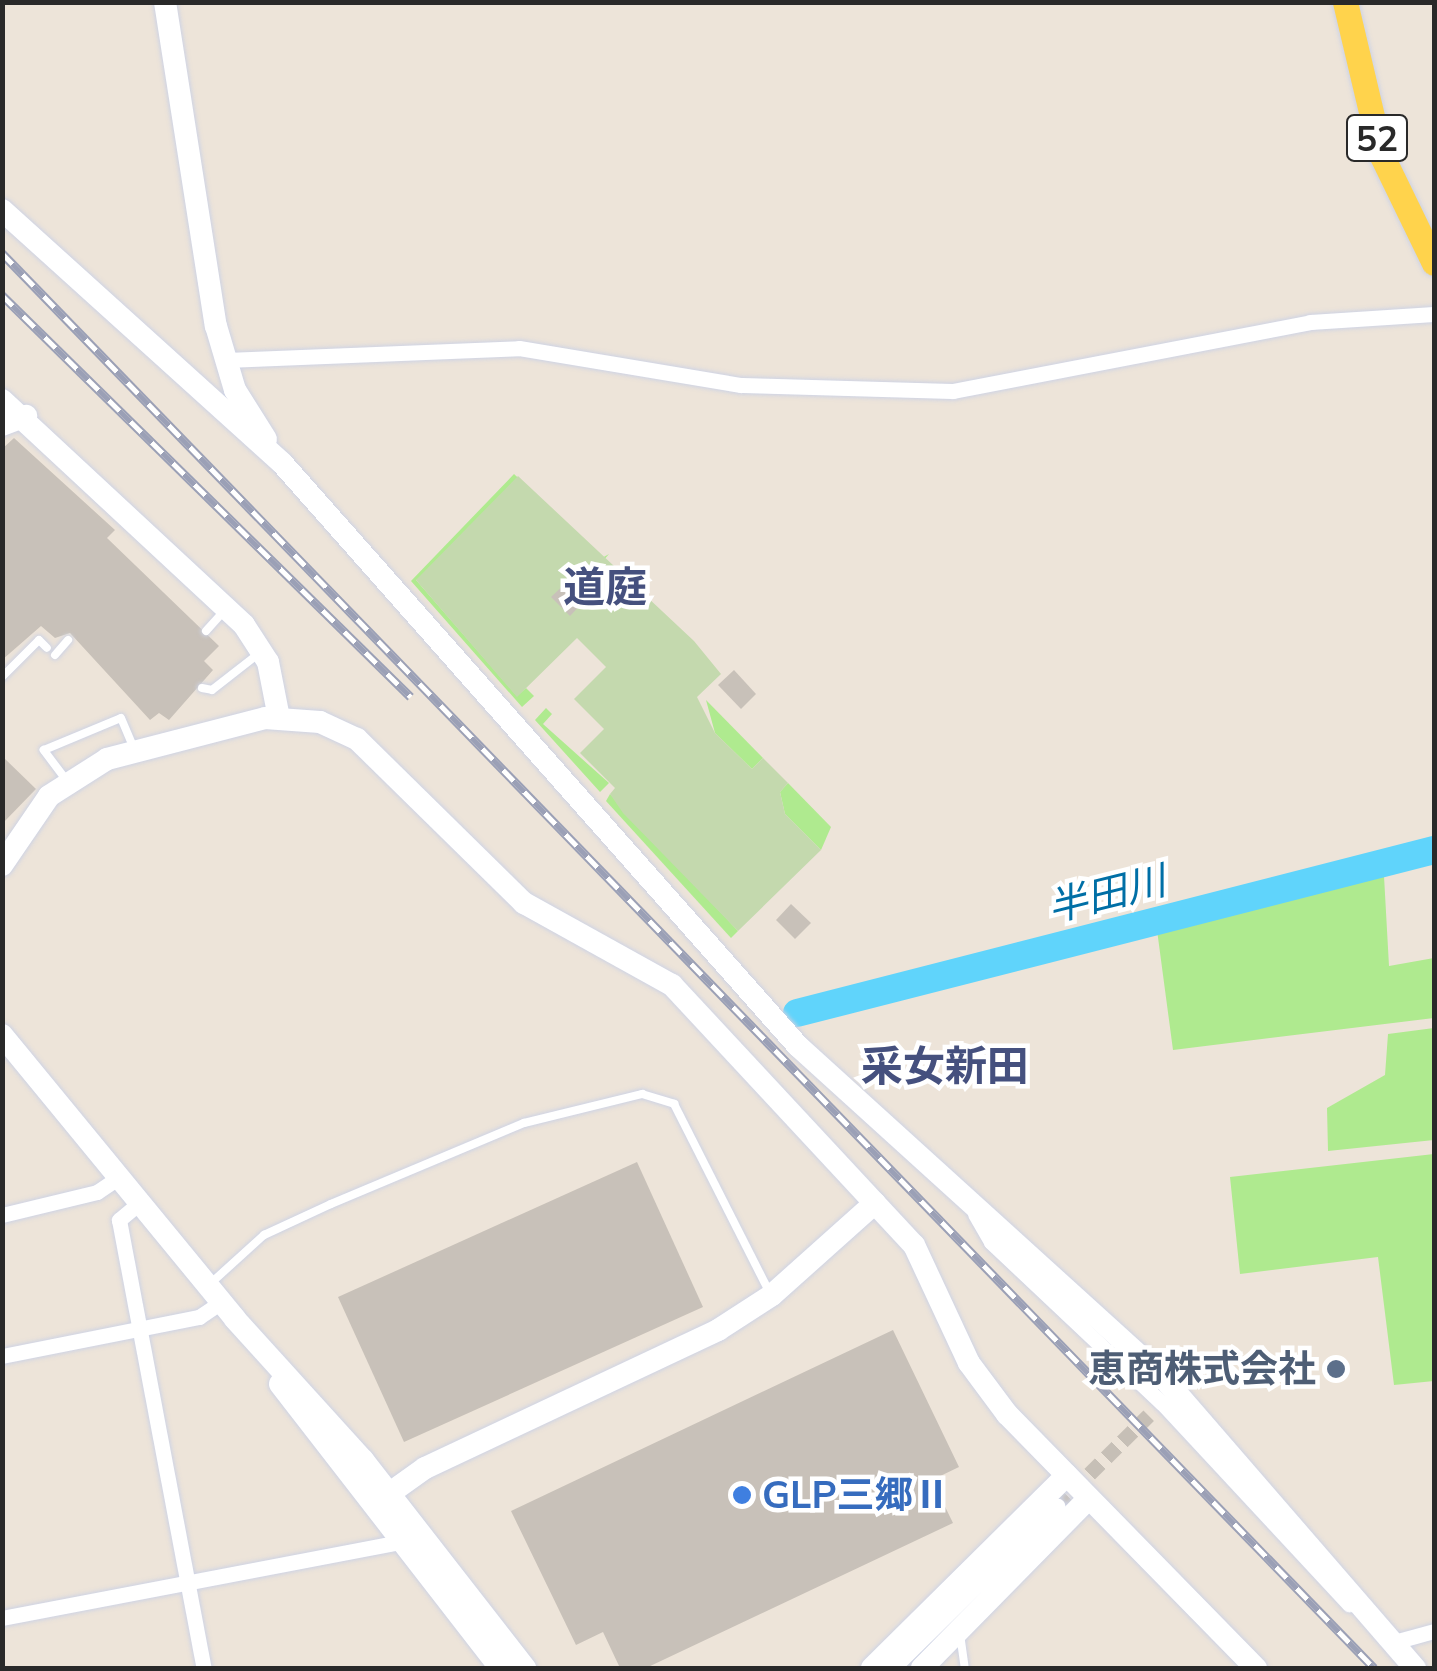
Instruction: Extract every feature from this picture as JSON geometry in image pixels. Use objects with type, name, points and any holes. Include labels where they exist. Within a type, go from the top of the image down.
[{"type":"main road","name":"52","points":[[1345,2],[1381,154],[1434,263]]},
{"type":"street","points":[[165,2],[226,360],[235,390],[282,463]]},
{"type":"street","points":[[2,210],[282,463],[798,1046],[1161,1375],[1416,1668]]},
{"type":"street","points":[[226,360],[518,348],[741,386],[953,391],[1310,322],[1434,314]]},
{"type":"street","points":[[2,400],[26,416],[227,608],[262,652],[279,718]]},
{"type":"street","points":[[2,425],[26,416]]},
{"type":"street","points":[[2,865],[26,823],[67,782],[134,751],[279,718],[320,722],[357,738],[524,902],[653,968],[875,1202],[925,1263],[988,1391],[1256,1668]]},
{"type":"street","points":[[2,1035],[221,1302],[390,1493],[525,1668]]},
{"type":"street","points":[[2,1215],[97,1192],[118,1178]]},
{"type":"street","points":[[965,1198],[991,1242],[1162,1403],[1321,1581],[1369,1616]]},
{"type":"street","points":[[390,1493],[426,1468],[718,1330],[772,1295],[875,1202]]},
{"type":"street","points":[[138,1204],[119,1220],[204,1668]]},
{"type":"street","points":[[2,1356],[200,1318],[221,1302]]},
{"type":"street","points":[[221,1302],[500,1668]]},
{"type":"street","points":[[1150,1416],[1162,1403]]},
{"type":"street","points":[[872,1668],[1067,1475]]},
{"type":"street","points":[[922,1668],[957,1627],[1089,1498]]},
{"type":"street","points":[[893,1668],[1057,1506]]},
{"type":"street","points":[[2,1618],[404,1541]]},
{"type":"street","points":[[1394,1642],[1434,1630]]},
{"type":"lane","points":[[206,630],[227,608]]},
{"type":"lane","points":[[2,677],[39,640],[51,652],[68,640]]},
{"type":"lane","points":[[202,688],[212,690],[262,652]]},
{"type":"lane","points":[[67,782],[44,750],[120,718],[134,751]]},
{"type":"lane","points":[[73,725],[79,736]]},
{"type":"lane","points":[[221,1302],[264,1235],[524,1123],[642,1094],[674,1104],[772,1295]]},
{"type":"lane","points":[[957,1627],[965,1668]]},
{"type":"green space","points":[[514,474],[602,558],[609,554],[602,562],[416,580],[517,696],[526,688],[534,696],[522,707],[411,581]]},
{"type":"green space","points":[[518,476],[694,641],[721,674],[697,697],[715,733],[752,769],[763,758],[788,783],[780,792],[785,814],[821,850],[738,931],[623,813],[610,794],[615,788],[580,753],[604,729],[574,699],[606,667],[577,638],[517,697],[416,580]]},
{"type":"green space","points":[[706,700],[763,758],[752,769],[715,733]]},
{"type":"green space","points":[[546,708],[552,714],[543,724],[609,783],[600,792],[535,720]]},
{"type":"green space","points":[[788,783],[831,827],[821,850],[785,814],[780,792]]},
{"type":"green space","points":[[610,794],[738,931],[731,938],[606,801]]},
{"type":"green space","points":[[1384,876],[1389,966],[1434,958],[1434,1018],[1173,1050],[1157,930]]},
{"type":"green space","points":[[1434,1028],[1434,1140],[1328,1151],[1327,1108],[1385,1075],[1388,1034]]},
{"type":"green space","points":[[1434,1154],[1434,1381],[1394,1385],[1378,1257],[1240,1274],[1230,1177]]},
{"type":"building","points":[[14,438],[115,530],[107,538],[219,646],[204,661],[213,670],[169,720],[159,713],[150,720],[70,633],[55,638],[41,626],[2,660],[2,449]]},
{"type":"building","points":[[568,581],[586,599],[570,616],[551,597]]},
{"type":"building","points":[[734,670],[756,694],[741,709],[718,685]]},
{"type":"building","points":[[2,756],[36,789],[2,824]]},
{"type":"building","points":[[791,904],[811,923],[795,939],[776,920]]},
{"type":"building","points":[[637,1162],[703,1307],[404,1442],[338,1297]]},
{"type":"building","name":"GLP三郷Ⅱ","points":[[893,1330],[959,1467],[932,1480],[953,1523],[646,1668],[620,1668],[603,1632],[576,1645],[511,1511]]},
{"type":"waterway","name":"半田川","points":[[797,1013],[1434,850]]},
{"type":"tunnel","points":[[1057,1506],[1149,1415]]},
{"type":"railway","points":[[2,253],[1374,1668]]},
{"type":"railway","points":[[2,295],[411,697]]},
{"type":"place","name":"恵商株式会社","points":[[1336,1369]]},
{"type":"place","name":"GLP三郷Ⅱ","points":[[742,1495]]},
{"type":"district","name":"道庭","points":[[605,587]]},
{"type":"district","name":"采女新田","points":[[945,1066]]}]
